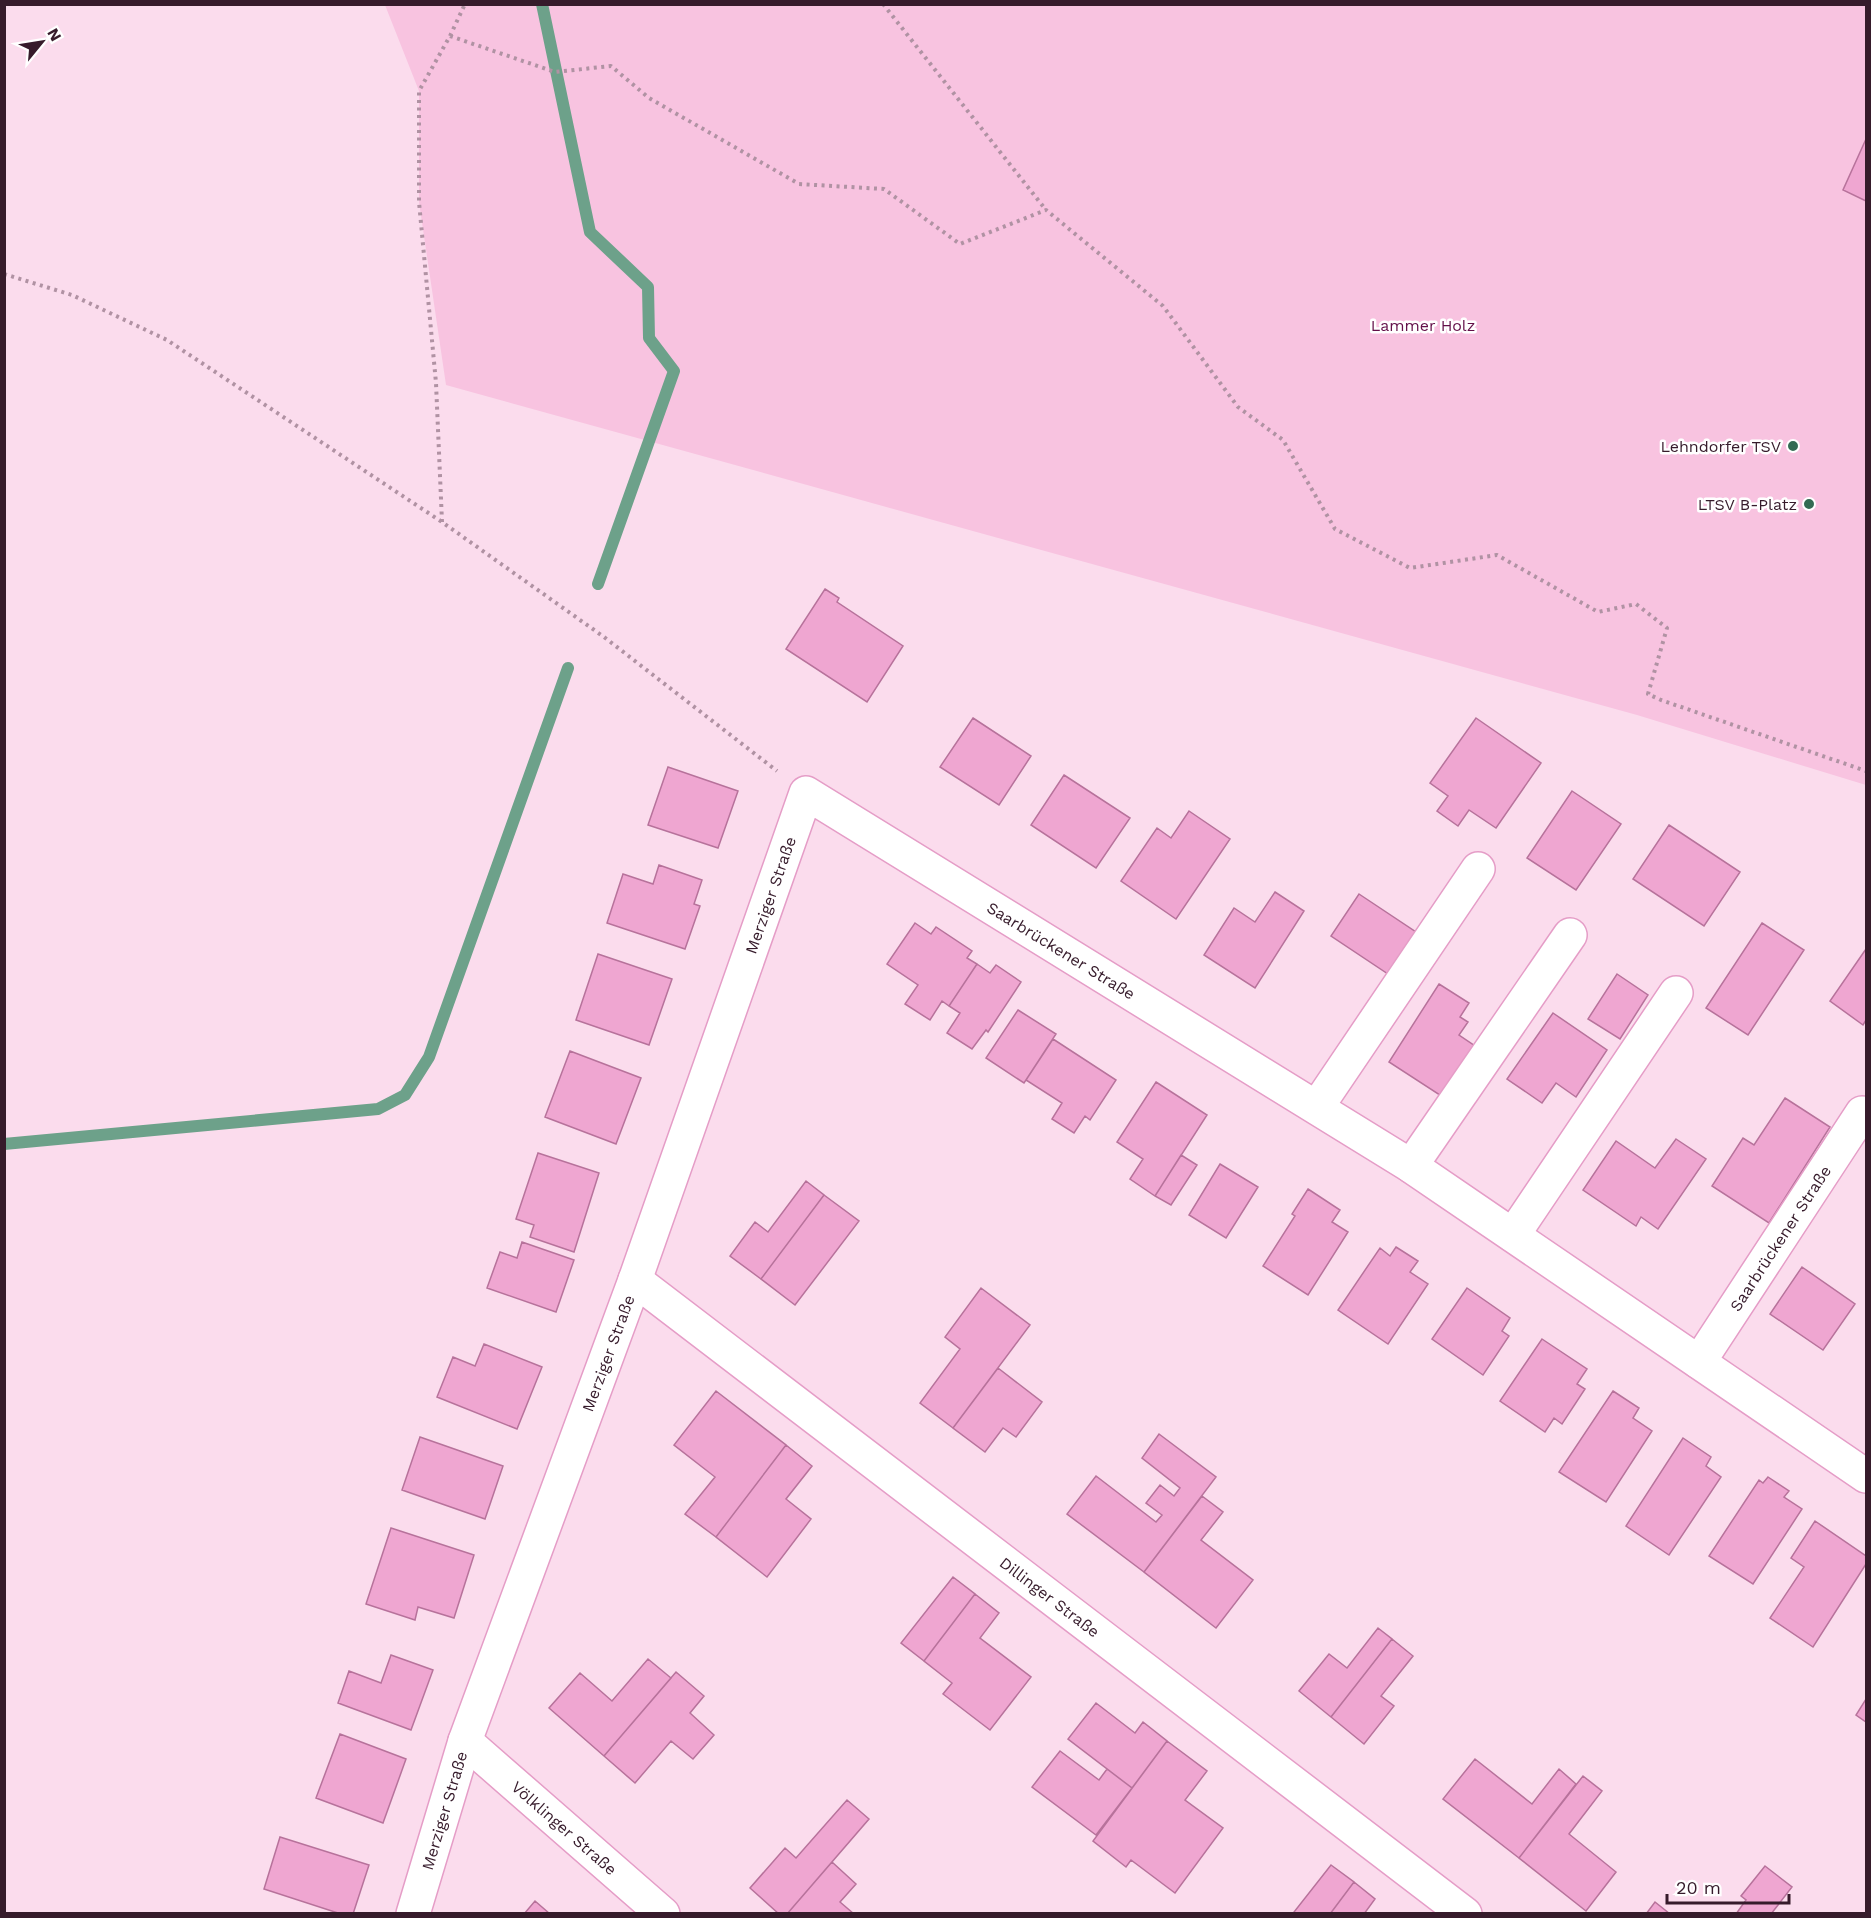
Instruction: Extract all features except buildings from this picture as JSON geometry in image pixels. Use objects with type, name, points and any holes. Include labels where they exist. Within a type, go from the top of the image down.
[{"type":"street","name":"Saarbrückener Straße","points":[[806,794],[1411,1166],[1866,1476]]},
{"type":"street","name":"Merziger Straße","points":[[413,1914],[465,1741],[634,1280],[806,794]]},
{"type":"street","points":[[1317,1107],[1478,869]]},
{"type":"street","points":[[1411,1166],[1570,935]]},
{"type":"street","points":[[1513,1235],[1676,993]]},
{"type":"street","name":"Saarbrückener Straße","points":[[1699,1362],[1862,1113]]},
{"type":"street","name":"Dillinger Straße","points":[[634,1280],[1465,1914]]},
{"type":"street","name":"Völklinger Straße","points":[[465,1741],[663,1914]]},
{"type":"path","points":[[442,522],[436,383],[419,202],[419,91],[465,4]]},
{"type":"path","points":[[883,4],[1046,210],[1163,306],[1238,407],[1283,440],[1335,529],[1410,568],[1497,555],[1598,612],[1636,604],[1667,628],[1648,694],[1866,771]]},
{"type":"path","points":[[450,36],[555,72],[611,66],[649,98],[799,184],[885,189],[960,244],[1046,210]]},
{"type":"path","points":[[4,274],[72,295],[167,340],[442,522],[604,637],[806,794]]},
{"type":"green space","name":"Lammer Holz","points":[[385,5],[1866,5],[1866,785],[1637,715],[446,385],[419,202],[419,91]]},
{"type":"waterway","points":[[542,4],[590,232],[648,287],[649,338],[674,371],[598,584]]},
{"type":"waterway","points":[[4,1144],[378,1109],[405,1095],[429,1057],[568,668]]},
{"type":"place","name":"Lehndorfer TSV","points":[[1793,446]]},
{"type":"place","name":"LTSV B-Platz","points":[[1809,504]]}]
